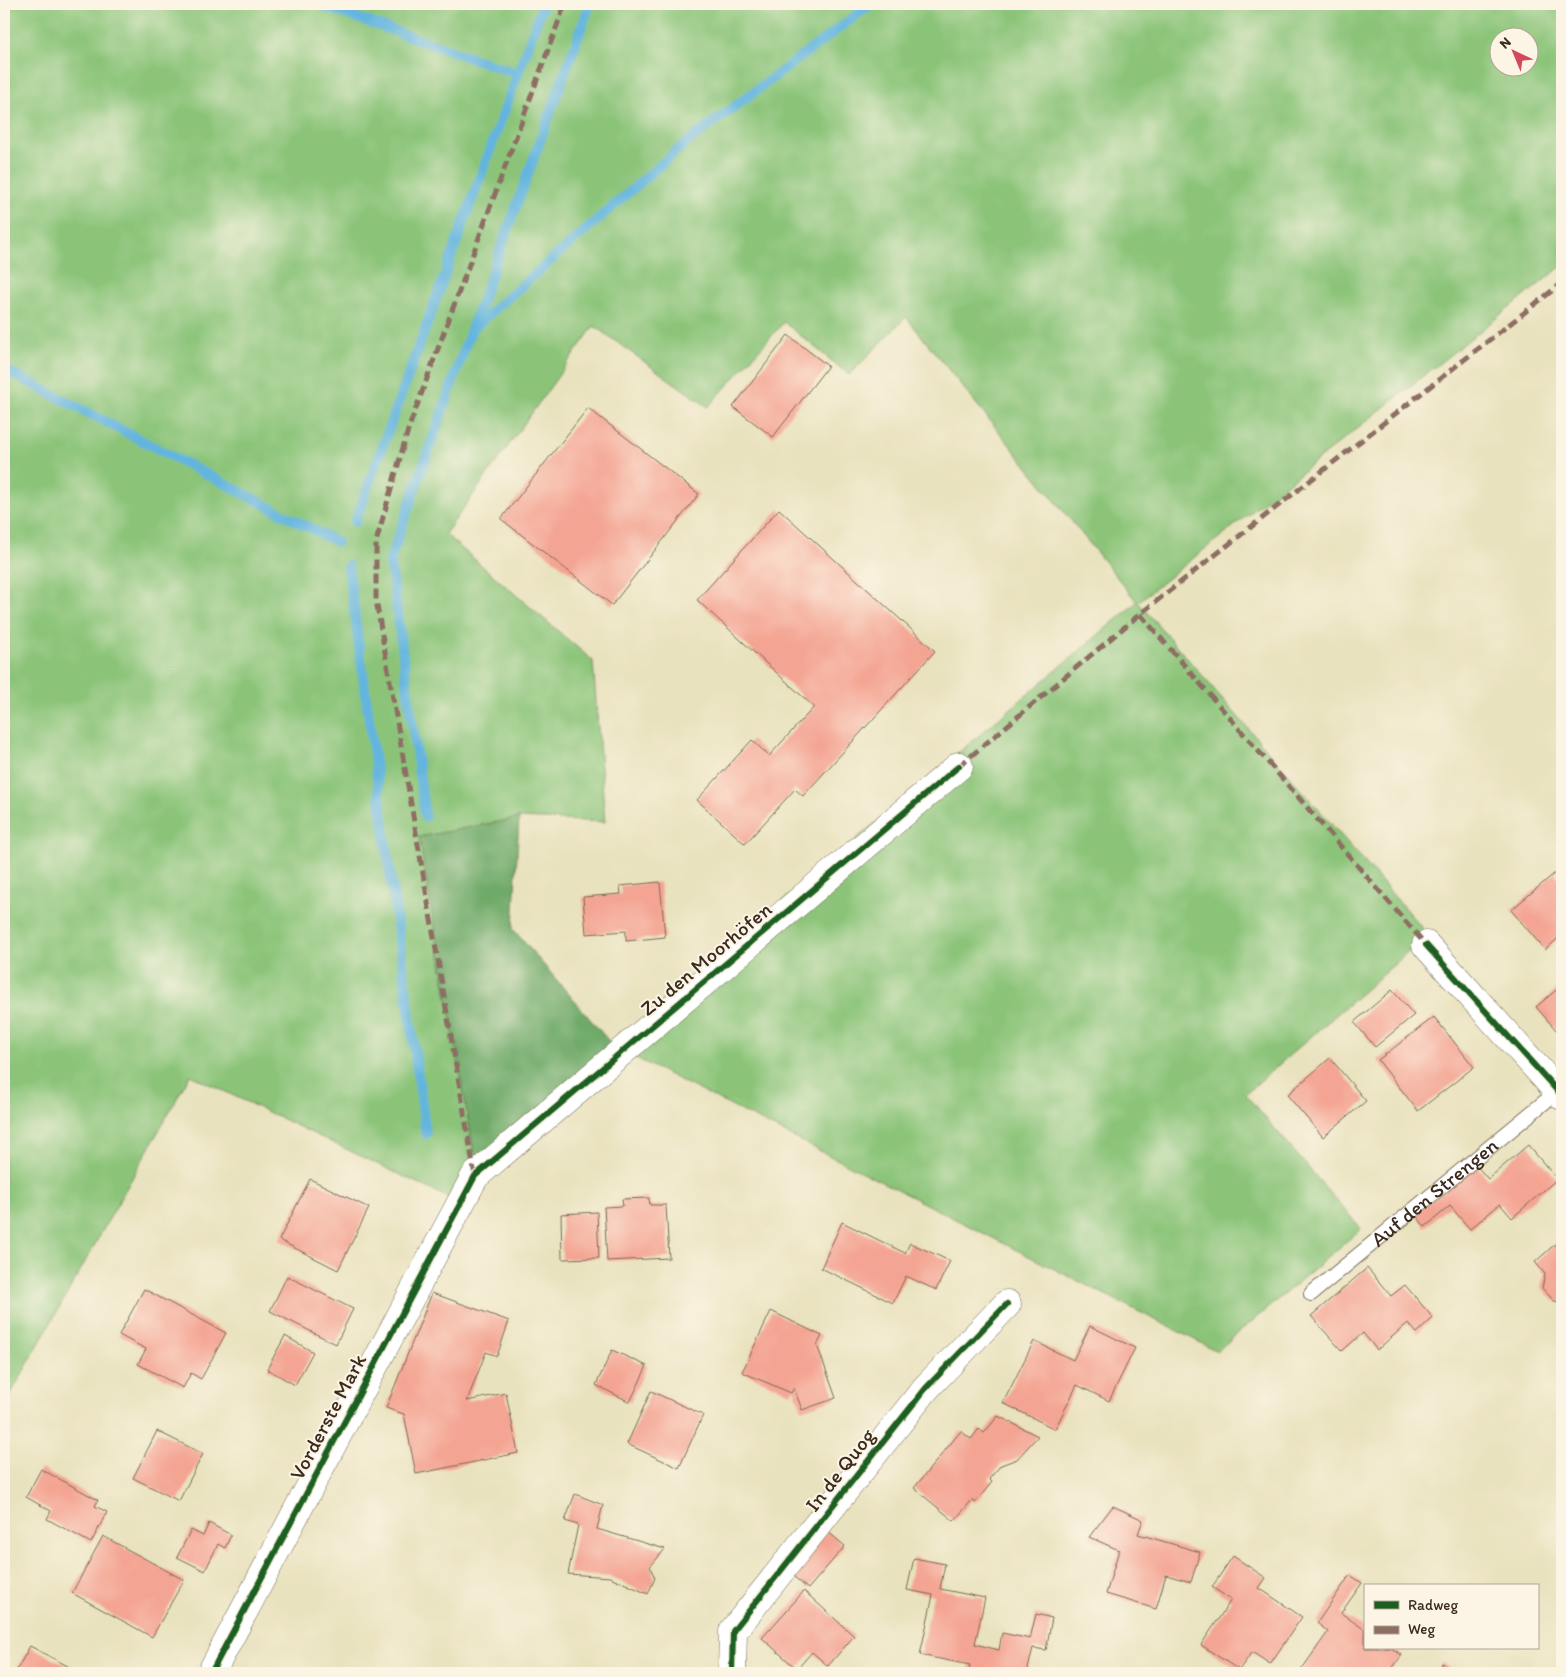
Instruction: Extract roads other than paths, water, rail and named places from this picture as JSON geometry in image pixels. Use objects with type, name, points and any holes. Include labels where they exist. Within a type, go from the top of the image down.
[{"type":"street","name":"Zu den Moorhöfen","points":[[475,1176],[959,766]]},
{"type":"street","name":"Auf den Strengen","points":[[1426,945],[1560,1094]]},
{"type":"street","name":"Vorderste Mark","points":[[211,1673],[475,1176]]},
{"type":"street","name":"In de Quog","points":[[732,1673],[733,1630],[926,1388],[1007,1304]]},
{"type":"lane","name":"Auf den Strengen","points":[[1311,1294],[1560,1094]]},
{"type":"waterway","points":[[317,4],[518,74]]},
{"type":"waterway","points":[[355,522],[543,4]]},
{"type":"waterway","points":[[425,817],[390,560],[471,330],[590,4]]},
{"type":"waterway","points":[[473,328],[682,146],[871,4]]},
{"type":"waterway","points":[[4,369],[337,542]]},
{"type":"waterway","points":[[348,566],[426,1134]]}]
